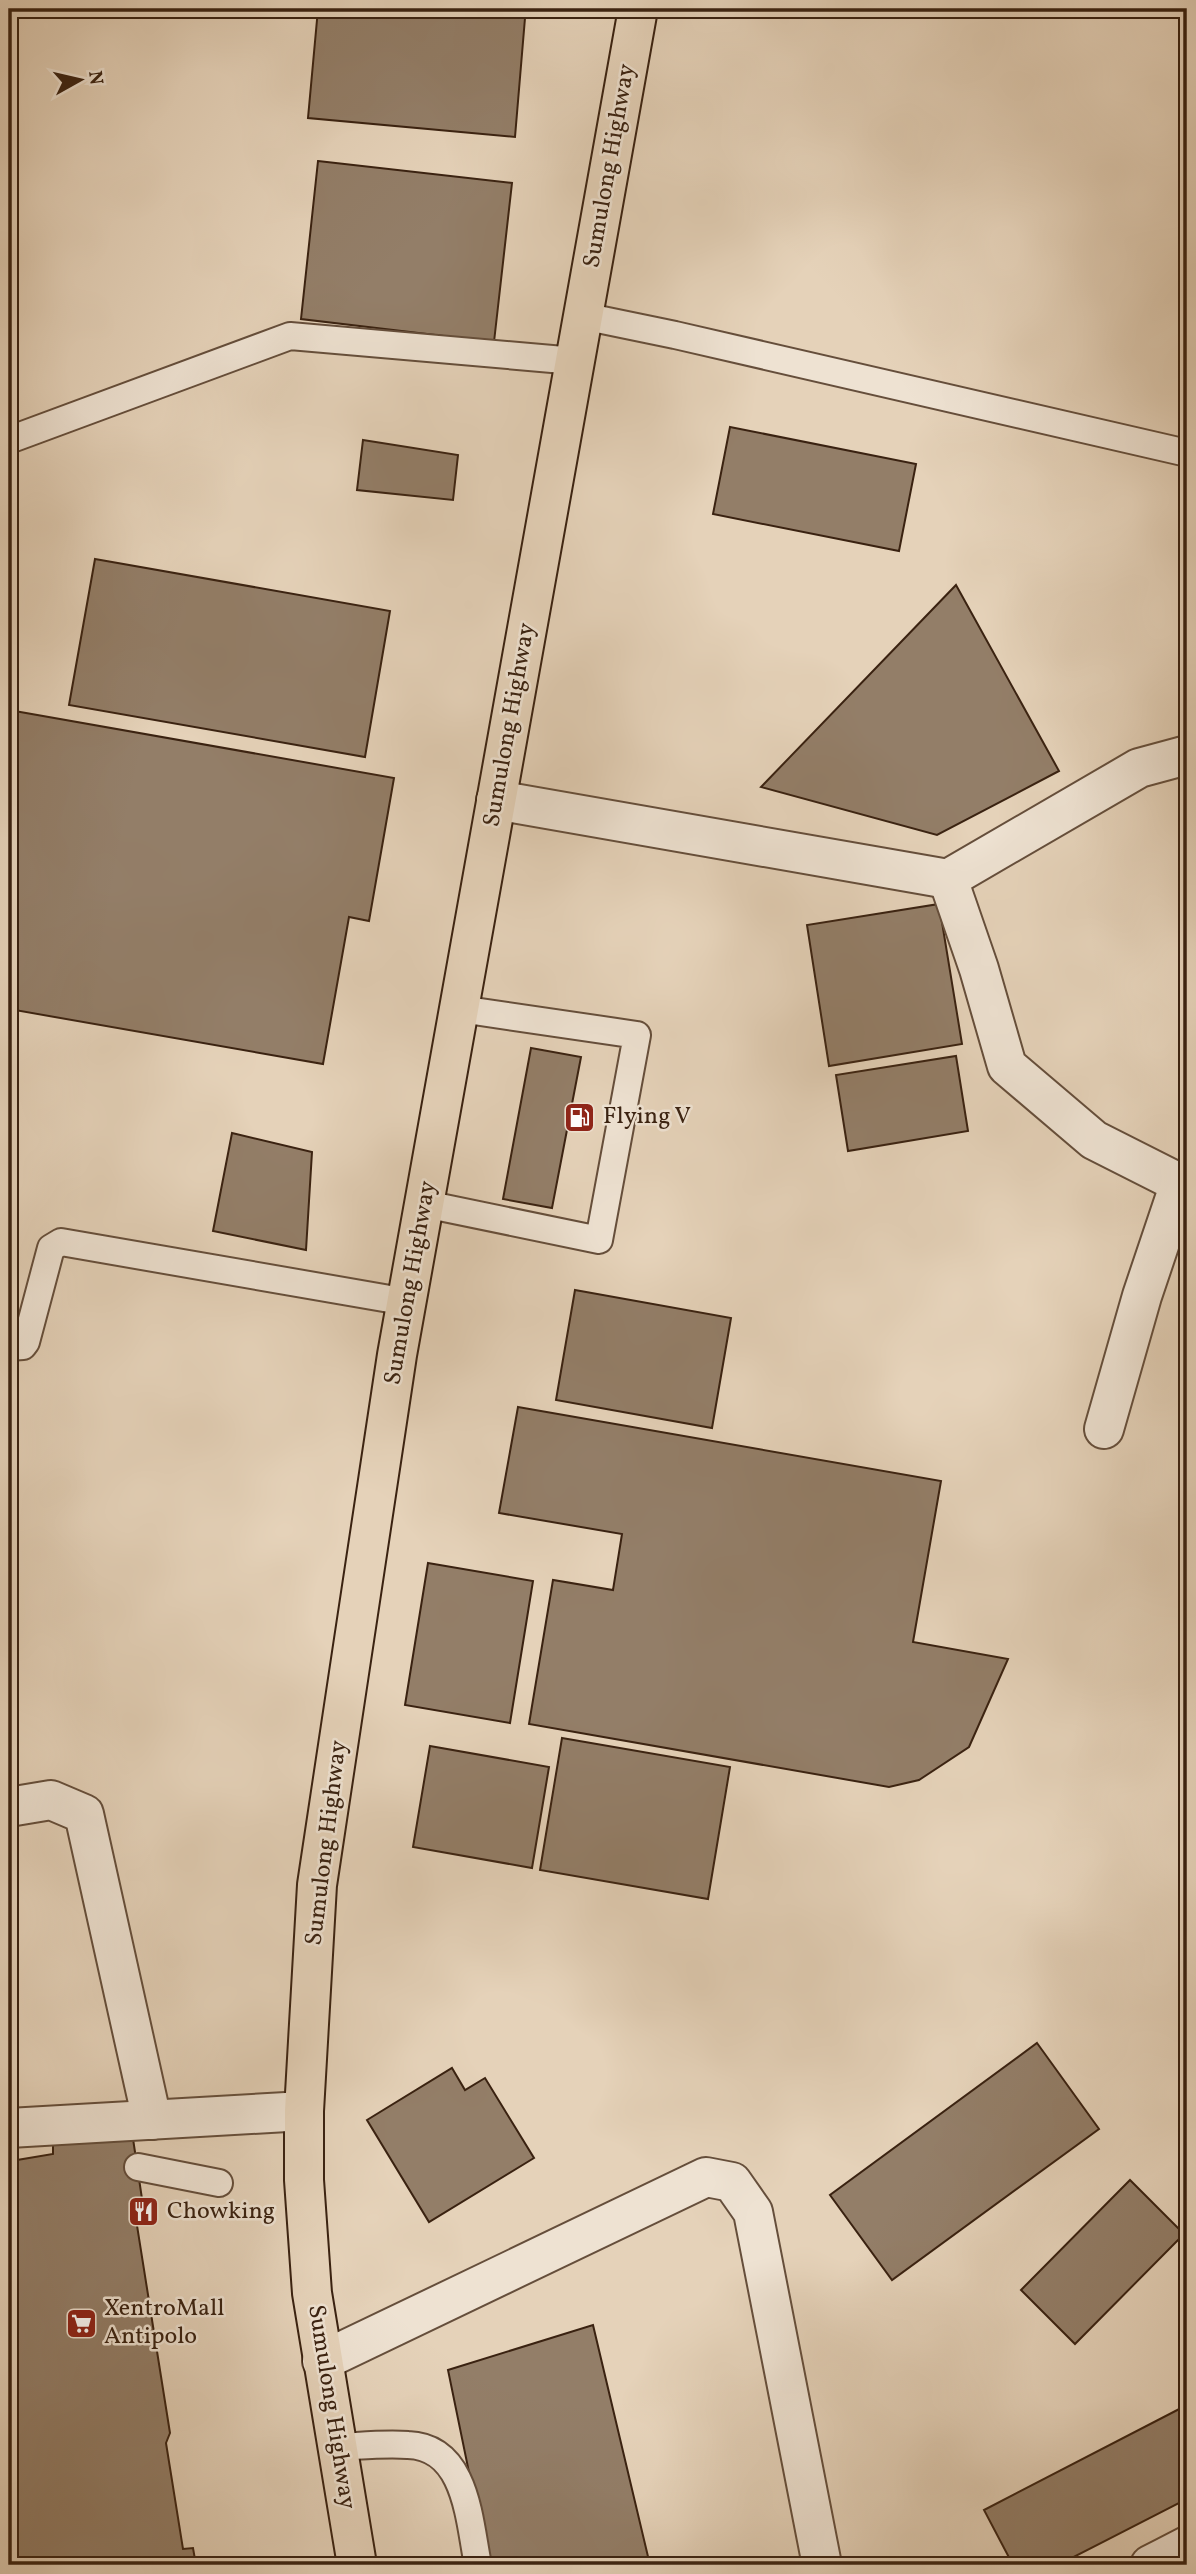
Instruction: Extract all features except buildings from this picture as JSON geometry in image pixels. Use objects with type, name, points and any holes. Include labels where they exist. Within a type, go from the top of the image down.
[{"type":"main road","name":"Sumulong Highway","points":[[357,2565],[312,2293],[304,2180],[304,2111],[317,1885],[407,1302],[638,9]]},
{"type":"street","points":[[496,800],[948,879],[1139,768],[1187,755]]},
{"type":"street","points":[[948,879],[979,968],[1007,1066],[1094,1140],[1183,1185],[1142,1296],[1104,1429]]},
{"type":"street","points":[[9,1807],[51,1800],[84,1814],[152,2120]]},
{"type":"street","points":[[9,2128],[304,2111]]},
{"type":"street","points":[[322,2361],[706,2177],[732,2182],[752,2212],[822,2565]]},
{"type":"street","points":[[1150,2565],[1187,2546]]},
{"type":"lane","points":[[583,316],[1187,453]]},
{"type":"lane","points":[[9,440],[290,336],[575,361]]},
{"type":"lane","points":[[425,1204],[599,1240],[637,1035],[460,1009]]},
{"type":"lane","points":[[9,1347],[23,1346],[26,1342],[51,1248],[61,1242],[407,1302]]},
{"type":"lane","points":[[138,2167],[219,2183]]},
{"type":"lane","points":[[337,2447],[411,2444],[443,2456],[463,2488],[478,2565]]},
{"type":"place","name":"Flying V","points":[[580,1117]]},
{"type":"place","name":"Chowking","points":[[144,2212]]},
{"type":"place","name":"XentroMall Antipolo","points":[[81,2323]]}]
